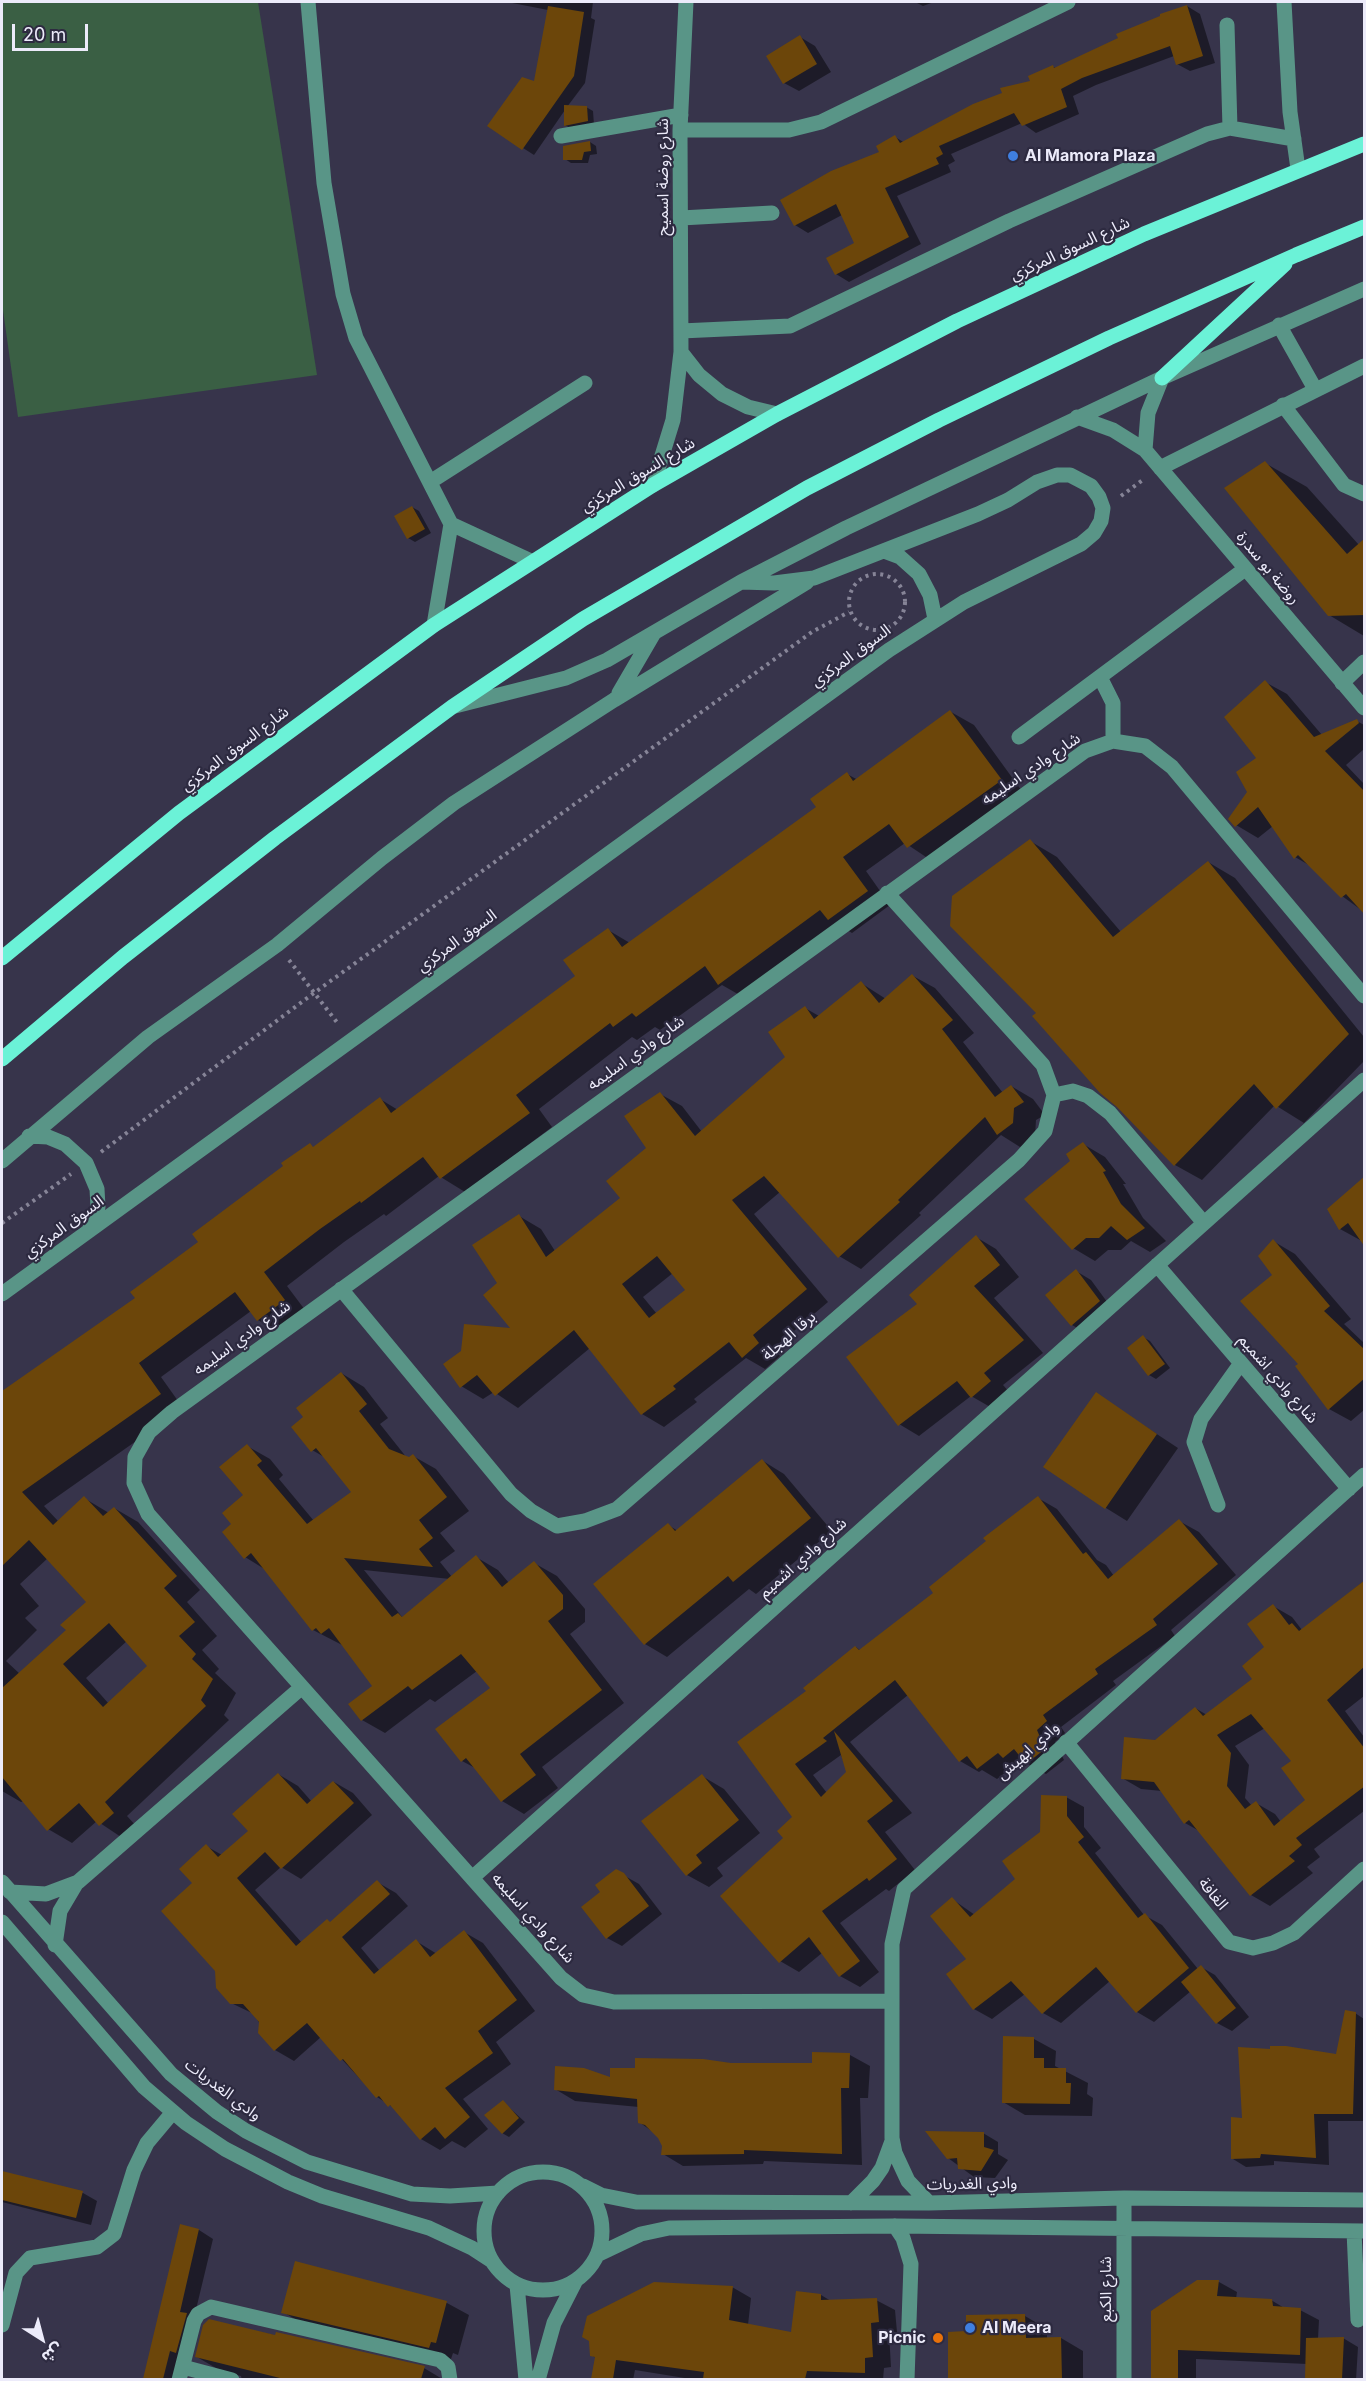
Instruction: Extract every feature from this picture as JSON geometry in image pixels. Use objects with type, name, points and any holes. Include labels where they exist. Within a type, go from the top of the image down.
[{"type":"main road","name":"شارع السوق المركزي","points":[[2,958],[179,813],[434,625],[653,485],[777,414],[968,316],[1144,234],[1298,169],[1365,144]]},
{"type":"main road","points":[[2,1059],[123,957],[275,838],[452,707],[583,619],[807,488],[939,420],[1109,338],[1365,227]]},
{"type":"main road","points":[[1162,378],[1296,255]]},
{"type":"street","points":[[308,2],[324,183],[343,294],[356,338],[451,524],[434,625]]},
{"type":"street","name":"شارع روضة اسميح","points":[[653,485],[673,420],[681,352],[680,130],[686,2]]},
{"type":"street","points":[[680,130],[789,130],[821,122],[1048,6],[1068,2]]},
{"type":"street","points":[[1284,2],[1293,139],[1298,169]]},
{"type":"street","points":[[1227,25],[1230,128]]},
{"type":"street","points":[[561,135],[681,114]]},
{"type":"street","points":[[681,331],[790,326],[1009,221],[1207,134],[1230,128],[1293,139]]},
{"type":"street","points":[[681,218],[772,213]]},
{"type":"street","points":[[452,707],[566,678],[607,660],[741,582],[1077,417],[1279,325],[1365,289]]},
{"type":"street","points":[[1279,325],[1315,389]]},
{"type":"street","points":[[681,352],[699,375],[722,394],[748,407],[777,414]]},
{"type":"street","points":[[1160,468],[1315,389],[1362,371]]},
{"type":"street","points":[[1145,450],[1148,413],[1162,378]]},
{"type":"street","points":[[430,482],[585,383]]},
{"type":"street","points":[[1283,405],[1344,485],[1365,494]]},
{"type":"street","name":"روضة بو سدرة","points":[[1077,417],[1113,430],[1145,450],[1365,708]]},
{"type":"street","points":[[2,1161],[148,1037],[277,945],[454,803],[614,700],[814,578],[978,514],[1008,500],[1037,482],[1057,475],[1070,475],[1091,486],[1103,508]]},
{"type":"street","name":"السوق المركزي","points":[[2,1294],[935,619],[1081,544],[1094,533],[1101,522],[1103,508]]},
{"type":"street","points":[[451,524],[531,561]]},
{"type":"street","points":[[884,551],[900,557],[920,574],[930,594],[935,619]]},
{"type":"street","points":[[1019,737],[1245,569]]},
{"type":"street","points":[[741,582],[774,583],[814,578]]},
{"type":"street","points":[[614,700],[634,672],[654,633]]},
{"type":"street","points":[[1342,683],[1365,662]]},
{"type":"street","points":[[1100,677],[1113,703],[1113,741],[1145,746],[1172,767],[1365,996]]},
{"type":"street","name":"شارع وادي اسليمه","points":[[890,2001],[614,2002],[583,1995],[561,1978],[148,1514],[134,1483],[135,1457],[149,1432],[172,1412],[887,893],[1085,752],[1113,741]]},
{"type":"street","points":[[887,893],[1043,1065],[1054,1095],[1073,1091],[1081,1093],[1110,1113],[1204,1223]]},
{"type":"street","name":"شارع وادي اشميم","points":[[472,1878],[1365,1080]]},
{"type":"street","name":"برقا الهجلة","points":[[341,1289],[511,1494],[531,1511],[557,1526],[585,1521],[617,1509],[1019,1160],[1045,1131],[1054,1095]]},
{"type":"street","points":[[29,1136],[48,1137],[65,1144],[86,1163],[97,1189],[98,1207],[88,1231]]},
{"type":"street","name":"شارع وادي اشميم","points":[[1157,1265],[1349,1489]]},
{"type":"street","points":[[1218,1505],[1194,1442],[1201,1419],[1241,1363]]},
{"type":"street","name":"وادي ابهيش","points":[[929,2203],[908,2181],[895,2153],[892,2138],[890,2001],[892,1944],[904,1889],[1365,1475]]},
{"type":"street","points":[[55,1945],[60,1911],[78,1882],[302,1687]]},
{"type":"street","name":"الغافة","points":[[1065,1742],[1229,1942],[1253,1948],[1273,1943],[1294,1933],[1365,1869]]},
{"type":"street","points":[[6,1887],[46,1894],[78,1882]]},
{"type":"street","name":"وادي الغدريات","points":[[6,1887],[171,2074],[217,2112],[246,2131],[307,2162],[412,2194],[450,2196],[498,2193]]},
{"type":"street","points":[[2,1922],[144,2087],[173,2112],[225,2149],[288,2182],[321,2196],[429,2228],[472,2248],[492,2261]]},
{"type":"street","points":[[2,2325],[16,2273],[30,2258],[97,2247],[114,2234],[134,2170],[147,2143],[173,2112]]},
{"type":"street","name":"وادي ابهيش","points":[[851,2203],[878,2174],[892,2138]]},
{"type":"street","points":[[546,2171],[560,2174],[583,2186],[597,2206],[601,2218],[602,2237],[597,2255],[585,2273],[576,2280],[553,2289],[541,2290],[517,2284],[498,2270],[486,2250],[484,2226],[491,2202],[498,2193],[519,2176],[546,2171]]},
{"type":"street","name":"وادي الغدريات","points":[[583,2186],[601,2195],[636,2202],[929,2203],[1124,2198],[1365,2200]]},
{"type":"street","name":"شارع الكبع","points":[[1124,2198],[1124,2379]]},
{"type":"street","points":[[597,2255],[641,2234],[669,2228],[895,2226],[1359,2231],[1358,2320]]},
{"type":"street","points":[[895,2226],[903,2238],[911,2264],[907,2379]]},
{"type":"street","points":[[538,2379],[554,2323],[576,2280]]},
{"type":"street","points":[[517,2284],[526,2379]]},
{"type":"street","points":[[232,2379],[181,2373],[194,2321],[198,2314],[212,2307],[440,2360],[448,2367],[450,2379]]},
{"type":"path","points":[[1103,508],[1160,468]]},
{"type":"path","points":[[873,574],[888,576],[899,585],[906,599],[903,614],[893,626],[878,631],[866,629],[856,622],[849,612],[848,600],[852,588],[860,579],[873,574]]},
{"type":"path","points":[[2,1223],[314,993],[812,632],[849,612]]},
{"type":"path","points":[[277,945],[352,1040]]},
{"type":"green space","points":[[2,2],[258,2],[317,375],[18,417],[2,303]]},
{"type":"building","points":[[1187,5],[1203,56],[1176,65],[1170,46],[1082,78],[1061,89],[1067,107],[1022,126],[1014,113],[939,146],[943,154],[936,158],[939,164],[885,188],[909,237],[835,275],[826,258],[854,243],[836,204],[794,226],[780,200],[831,171],[879,152],[876,146],[895,135],[900,143],[973,104],[1002,93],[1000,88],[1030,81],[1028,76],[1053,65],[1054,68],[1118,38],[1116,34],[1160,16],[1160,14]]},
{"type":"building","points":[[548,6],[584,12],[574,76],[522,150],[487,126],[522,77],[534,81]]},
{"type":"building","points":[[800,35],[817,64],[783,84],[766,56]]},
{"type":"building","points":[[564,105],[587,106],[588,121],[564,126]]},
{"type":"building","points":[[590,141],[591,151],[584,152],[582,160],[563,160],[563,146]]},
{"type":"building","points":[[1265,461],[1347,554],[1365,538],[1365,615],[1328,616],[1224,488]]},
{"type":"building","points":[[412,506],[425,529],[407,539],[394,516]]},
{"type":"building","points":[[1265,680],[1314,737],[1357,719],[1359,723],[1325,751],[1365,792],[1365,915],[1346,894],[1341,898],[1298,855],[1294,859],[1258,807],[1235,827],[1228,819],[1247,792],[1236,772],[1256,758],[1224,717]]},
{"type":"building","points":[[950,710],[1002,780],[907,848],[889,824],[843,857],[868,891],[828,920],[820,910],[718,985],[705,966],[636,1017],[632,1013],[613,1027],[610,1023],[516,1095],[530,1113],[440,1179],[423,1157],[361,1203],[360,1201],[320,1229],[264,1272],[285,1300],[257,1321],[235,1292],[139,1363],[161,1394],[22,1492],[53,1525],[84,1496],[103,1516],[114,1507],[177,1576],[164,1588],[195,1622],[179,1636],[196,1654],[192,1659],[213,1679],[201,1700],[206,1706],[105,1802],[114,1813],[99,1826],[79,1803],[47,1831],[2,1777],[2,1688],[66,1630],[60,1625],[86,1602],[29,1540],[2,1566],[2,1391],[135,1298],[130,1292],[198,1242],[192,1234],[283,1166],[281,1163],[310,1143],[313,1147],[380,1097],[391,1113],[575,976],[563,960],[608,928],[622,947],[816,807],[810,799],[847,772],[853,781]],"holes":[[[109,1623],[147,1666],[103,1707],[63,1664]]]},
{"type":"building","points":[[1030,839],[1113,937],[1208,861],[1349,1034],[1276,1109],[1254,1084],[1174,1166],[1117,1107],[1100,1093],[1032,1016],[1036,1013],[950,926],[952,896]]},
{"type":"building","points":[[912,974],[953,1020],[942,1029],[995,1097],[1011,1085],[1024,1102],[1014,1108],[1013,1123],[997,1135],[985,1117],[898,1200],[900,1202],[838,1258],[764,1176],[732,1200],[807,1289],[753,1335],[759,1343],[742,1358],[729,1342],[673,1386],[676,1389],[641,1415],[574,1330],[495,1396],[477,1375],[460,1388],[443,1364],[461,1351],[464,1324],[510,1328],[483,1295],[497,1283],[472,1245],[519,1214],[546,1257],[620,1198],[606,1181],[646,1148],[624,1116],[660,1092],[695,1136],[785,1057],[768,1032],[805,1006],[814,1019],[861,981],[879,1003]],"holes":[[[657,1256],[685,1290],[649,1318],[622,1284]]]},
{"type":"building","points":[[1083,1142],[1106,1171],[1103,1172],[1121,1204],[1145,1228],[1127,1240],[1111,1226],[1099,1238],[1086,1238],[1072,1250],[1024,1199],[1070,1161],[1066,1154]]},
{"type":"building","points":[[1365,1176],[1365,1247],[1348,1223],[1339,1230],[1327,1209]]},
{"type":"building","points":[[976,1235],[1000,1265],[974,1286],[1024,1340],[984,1373],[991,1381],[971,1398],[957,1381],[898,1426],[846,1357],[917,1304],[909,1295]]},
{"type":"building","points":[[1273,1239],[1330,1306],[1324,1311],[1365,1350],[1365,1378],[1328,1410],[1295,1366],[1298,1364],[1240,1301],[1272,1275],[1258,1256]]},
{"type":"building","points":[[1076,1269],[1100,1301],[1071,1326],[1045,1295]]},
{"type":"building","points":[[1143,1335],[1165,1364],[1148,1376],[1127,1348]]},
{"type":"building","points":[[341,1372],[367,1404],[359,1411],[389,1449],[409,1457],[413,1454],[447,1497],[419,1520],[433,1538],[419,1549],[433,1567],[344,1558],[392,1617],[398,1613],[402,1617],[476,1555],[502,1587],[534,1561],[563,1595],[563,1609],[548,1621],[602,1690],[520,1754],[536,1775],[501,1802],[466,1758],[461,1762],[435,1729],[490,1688],[461,1654],[412,1690],[408,1686],[361,1721],[348,1704],[372,1686],[329,1628],[321,1634],[316,1628],[312,1631],[251,1553],[244,1559],[222,1532],[231,1524],[222,1513],[243,1495],[219,1467],[247,1444],[262,1461],[257,1465],[307,1524],[351,1492],[316,1448],[311,1452],[291,1427],[303,1417],[296,1408]]},
{"type":"building","points":[[1096,1392],[1157,1434],[1105,1509],[1043,1467]]},
{"type":"building","points":[[762,1459],[811,1518],[733,1582],[728,1576],[644,1645],[593,1584],[668,1523],[675,1531]]},
{"type":"building","points":[[1038,1496],[1083,1554],[1086,1552],[1108,1579],[1179,1519],[1218,1564],[1153,1619],[1157,1625],[1095,1669],[1098,1674],[1043,1715],[1047,1721],[1037,1730],[1045,1749],[1026,1764],[1014,1749],[1003,1758],[998,1753],[977,1769],[967,1756],[959,1762],[895,1680],[823,1738],[827,1741],[795,1764],[821,1797],[846,1772],[834,1731],[893,1801],[867,1821],[897,1859],[869,1881],[867,1878],[822,1911],[860,1961],[839,1977],[809,1937],[779,1963],[720,1896],[783,1838],[777,1831],[792,1817],[737,1742],[806,1691],[803,1688],[855,1646],[859,1650],[933,1593],[929,1587],[986,1541],[983,1538]]},
{"type":"building","points":[[1365,1580],[1365,1666],[1327,1700],[1365,1749],[1365,1786],[1296,1838],[1302,1845],[1289,1856],[1295,1861],[1250,1896],[1189,1820],[1184,1824],[1154,1782],[1121,1779],[1124,1737],[1155,1740],[1195,1707],[1203,1716],[1252,1679],[1242,1666],[1264,1647],[1247,1624],[1273,1604],[1289,1625],[1292,1623],[1299,1631]],"holes":[[[1251,1714],[1291,1761],[1281,1768],[1305,1800],[1274,1826],[1256,1801],[1245,1809],[1227,1786],[1231,1753],[1217,1735]]]},
{"type":"building","points":[[278,1773],[307,1804],[333,1781],[354,1803],[281,1869],[265,1852],[237,1878],[296,1946],[327,1919],[330,1922],[377,1880],[390,1894],[342,1937],[374,1974],[416,1939],[430,1957],[464,1930],[517,2000],[478,2031],[493,2053],[445,2088],[470,2117],[445,2139],[435,2127],[420,2140],[390,2105],[388,2107],[379,2096],[376,2098],[343,2059],[340,2061],[307,2023],[274,2051],[258,2033],[259,2022],[243,2004],[230,2004],[216,1988],[215,1971],[161,1911],[192,1883],[179,1869],[206,1844],[218,1857],[248,1831],[232,1814]]},
{"type":"building","points":[[702,1774],[739,1820],[696,1855],[702,1863],[686,1876],[641,1821]]},
{"type":"building","points":[[1041,1795],[1067,1796],[1067,1816],[1084,1837],[1078,1842],[1138,1918],[1145,1913],[1189,1968],[1136,2013],[1096,1967],[1042,2014],[1011,1981],[973,2010],[946,1974],[966,1959],[930,1916],[952,1897],[970,1917],[1015,1879],[1002,1861],[1040,1832]]},
{"type":"building","points":[[616,1869],[624,1873],[649,1906],[606,1939],[581,1907],[600,1892],[595,1885]]},
{"type":"building","points":[[1201,1965],[1236,2008],[1216,2024],[1181,1982]]},
{"type":"building","points":[[1345,2010],[1356,2012],[1353,2114],[1314,2114],[1316,2158],[1261,2154],[1260,2158],[1231,2159],[1231,2117],[1242,2118],[1238,2047],[1270,2049],[1270,2046],[1286,2046],[1336,2054]]},
{"type":"building","points":[[1003,2036],[1034,2037],[1034,2058],[1044,2058],[1044,2068],[1066,2068],[1066,2083],[1071,2083],[1070,2104],[1002,2103]]},
{"type":"building","points":[[812,2052],[850,2053],[849,2088],[841,2088],[842,2154],[744,2150],[744,2154],[661,2155],[662,2146],[658,2138],[645,2125],[638,2123],[637,2099],[554,2090],[555,2066],[584,2068],[610,2077],[610,2068],[635,2068],[635,2058],[703,2059],[731,2063],[812,2063]]},
{"type":"building","points":[[503,2100],[519,2118],[502,2134],[484,2115]]},
{"type":"building","points":[[925,2131],[984,2132],[984,2147],[994,2150],[981,2171],[958,2169],[957,2158],[947,2159]]},
{"type":"building","points":[[2,2171],[83,2191],[76,2218],[2,2200]]},
{"type":"building","points":[[180,2224],[199,2229],[180,2312],[187,2313],[176,2353],[170,2351],[163,2379],[143,2379]]},
{"type":"building","points":[[295,2261],[447,2301],[436,2343],[431,2342],[429,2348],[281,2313]]},
{"type":"building","points":[[1197,2280],[1219,2280],[1217,2296],[1272,2299],[1273,2306],[1301,2308],[1300,2355],[1178,2350],[1178,2379],[1151,2379],[1151,2311]]},
{"type":"building","points":[[654,2282],[733,2286],[729,2320],[791,2332],[796,2291],[821,2294],[821,2300],[877,2298],[879,2322],[871,2323],[873,2357],[865,2358],[865,2373],[807,2371],[805,2379],[703,2379],[704,2372],[616,2360],[613,2379],[591,2379],[595,2357],[590,2356],[589,2341],[582,2337],[587,2316]]},
{"type":"building","points":[[1025,2314],[1026,2338],[1061,2337],[1062,2379],[948,2379],[948,2332],[966,2331],[966,2315]]},
{"type":"building","points":[[209,2319],[425,2366],[421,2379],[284,2379],[195,2357],[203,2325]]},
{"type":"building","points":[[1344,2337],[1342,2379],[1305,2379],[1306,2338]]},
{"type":"place","name":"Al Mamora Plaza","points":[[1013,156]]},
{"type":"place","name":"Al Meera","points":[[970,2328]]},
{"type":"place","name":"Picnic","points":[[938,2338]]}]
